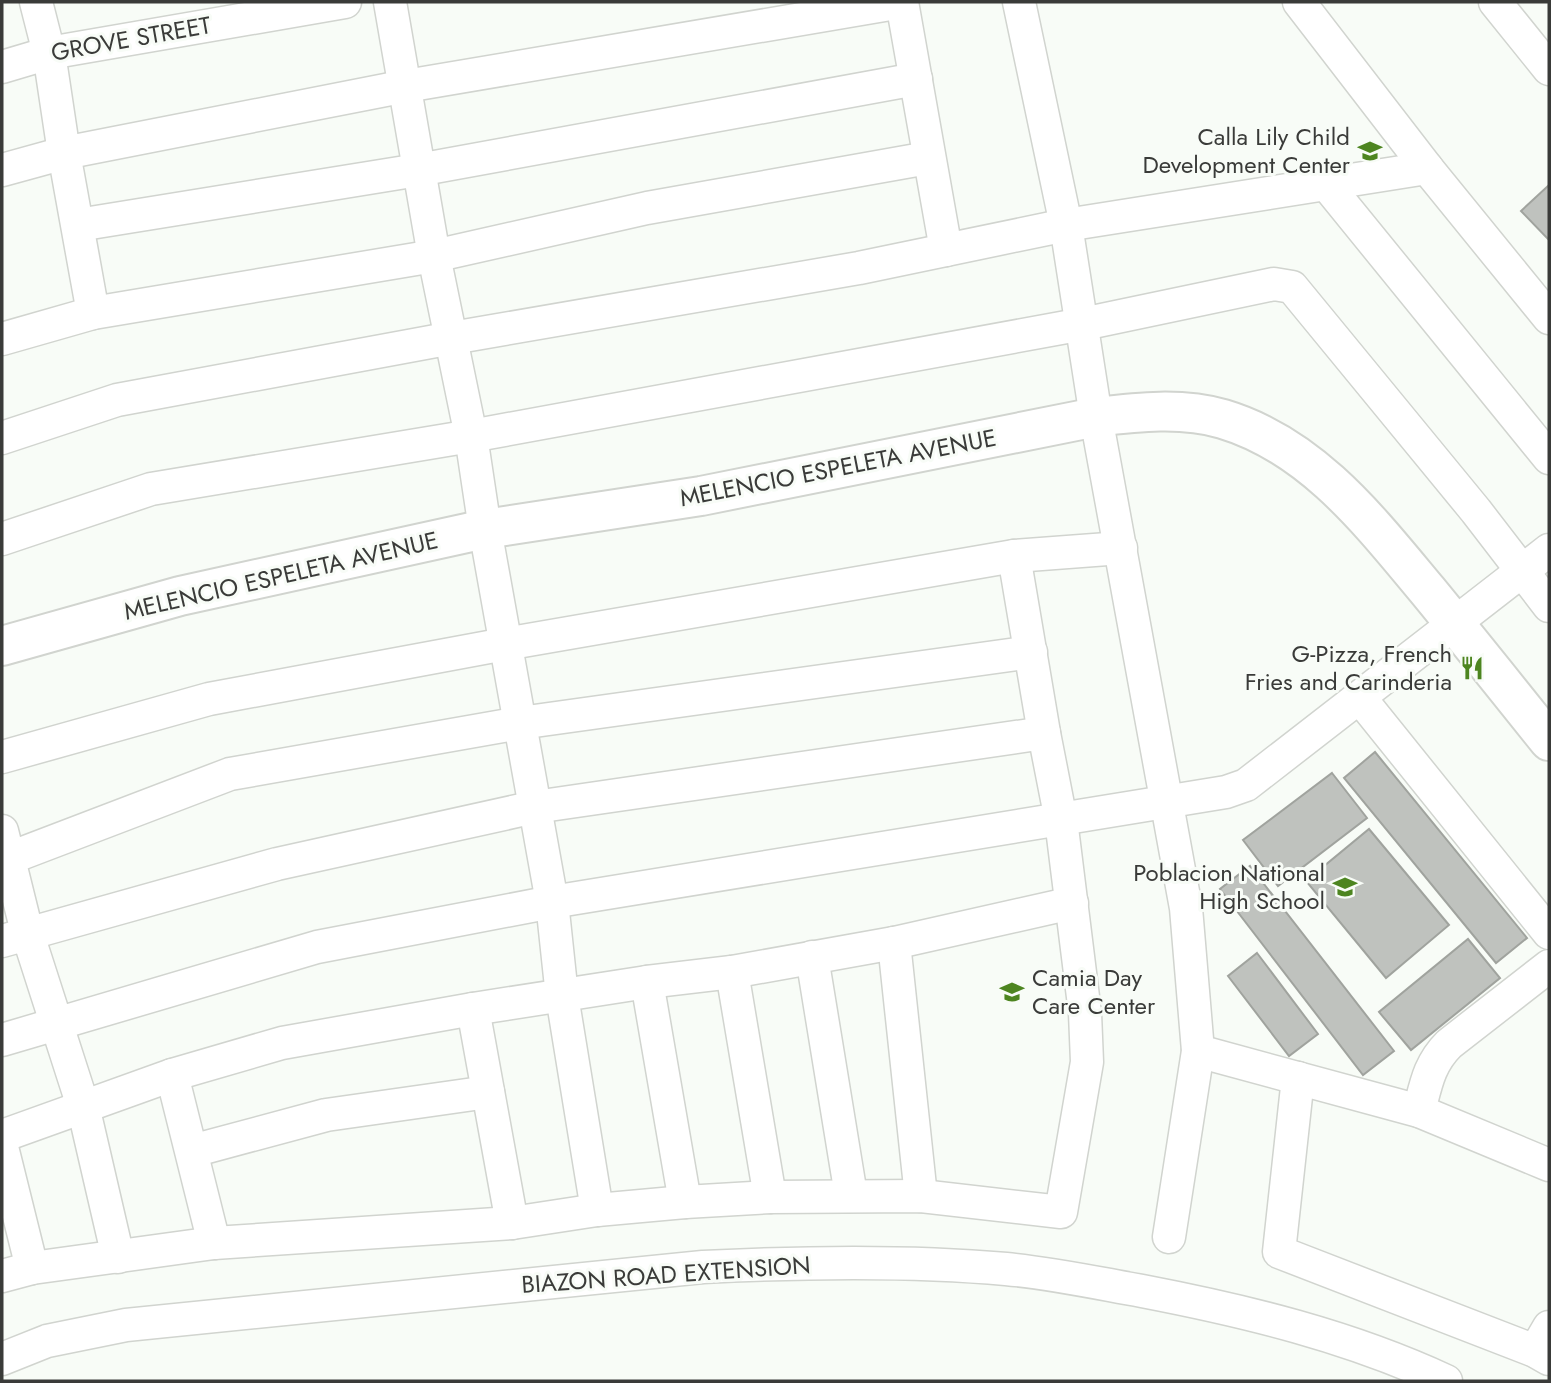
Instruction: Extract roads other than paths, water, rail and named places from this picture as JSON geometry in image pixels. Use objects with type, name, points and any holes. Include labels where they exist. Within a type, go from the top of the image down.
[{"type":"street","points":[[36,2],[49,53],[93,313]]},
{"type":"street","name":"GROVE STREET","points":[[2,67],[49,53],[345,2]]},
{"type":"street","points":[[390,2],[433,256],[471,436],[485,529],[552,902],[562,996],[597,1210]]},
{"type":"street","points":[[2,170],[64,153],[406,86],[902,2],[946,250]]},
{"type":"street","points":[[1018,2],[1066,225],[1096,417],[1186,908],[1198,1051],[1169,1237]]},
{"type":"street","points":[[1299,2],[1427,168],[1549,318]]},
{"type":"street","points":[[1495,2],[1549,69]]},
{"type":"street","points":[[78,225],[418,170],[916,79]]},
{"type":"street","points":[[2,340],[93,313],[433,256],[647,208],[928,158]]},
{"type":"street","points":[[2,438],[117,400],[452,338],[765,285],[1066,225],[1427,168]]},
{"type":"street","points":[[1328,185],[1549,458]]},
{"type":"street","points":[[2,540],[151,489],[471,436],[1083,324],[1274,284],[1292,287],[1476,511],[1549,606]]},
{"type":"street","name":"MELENCIO ESPELETA AVENUE","points":[[2,646],[180,596],[485,529],[701,496],[1096,417],[1149,411],[1222,419],[1256,432],[1288,449],[1316,470],[1347,498],[1455,624],[1549,741]]},
{"type":"street","points":[[2,757],[209,699],[505,644],[1014,556],[1121,548]]},
{"type":"street","points":[[2,1040],[317,947],[552,902],[1226,792],[1246,785],[1549,550]]},
{"type":"street","points":[[2,1276],[32,1268],[214,1243],[512,1223],[597,1210],[685,1202],[771,1197],[921,1196],[1061,1212],[1087,1062],[1085,1013],[1061,820],[1014,556]]},
{"type":"street","points":[[118,1257],[83,1106],[57,1022],[15,936],[4,850],[230,774],[520,723],[1031,652]]},
{"type":"street","points":[[1360,698],[1549,933]]},
{"type":"street","points":[[15,936],[276,864],[534,807],[1044,733]]},
{"type":"street","points":[[2,1136],[172,1075],[282,1044],[473,1009],[647,982],[732,972],[894,943],[1072,903]]},
{"type":"street","points":[[894,943],[921,1196]]},
{"type":"street","points":[[812,957],[851,1195]]},
{"type":"street","points":[[1419,1111],[1429,1072],[1437,1056],[1549,966]]},
{"type":"street","points":[[732,972],[771,1197]]},
{"type":"street","points":[[647,982],[685,1202]]},
{"type":"street","points":[[473,1009],[512,1223]]},
{"type":"street","points":[[1198,1051],[1419,1111],[1549,1165]]},
{"type":"street","points":[[172,1075],[214,1243]]},
{"type":"street","points":[[1298,1078],[1279,1252],[1544,1346]]},
{"type":"street","points":[[192,1151],[326,1115],[488,1092]]},
{"type":"street","points":[[2,1147],[32,1268]]},
{"type":"street","name":"BIAZON ROAD EXTENSION","points":[[2,1359],[47,1341],[140,1324],[703,1267],[775,1263],[914,1264],[1007,1269],[1110,1285],[1217,1306],[1341,1338],[1446,1381]]},
{"type":"place","name":"Calla Lily Child Development Center","points":[[1370,151]]},
{"type":"place","name":"G-Pizza, French Fries and Carinderia","points":[[1472,668]]},
{"type":"place","name":"Poblacion National High School","points":[[1345,887]]},
{"type":"place","name":"Camia Day Care Center","points":[[1012,992]]}]
